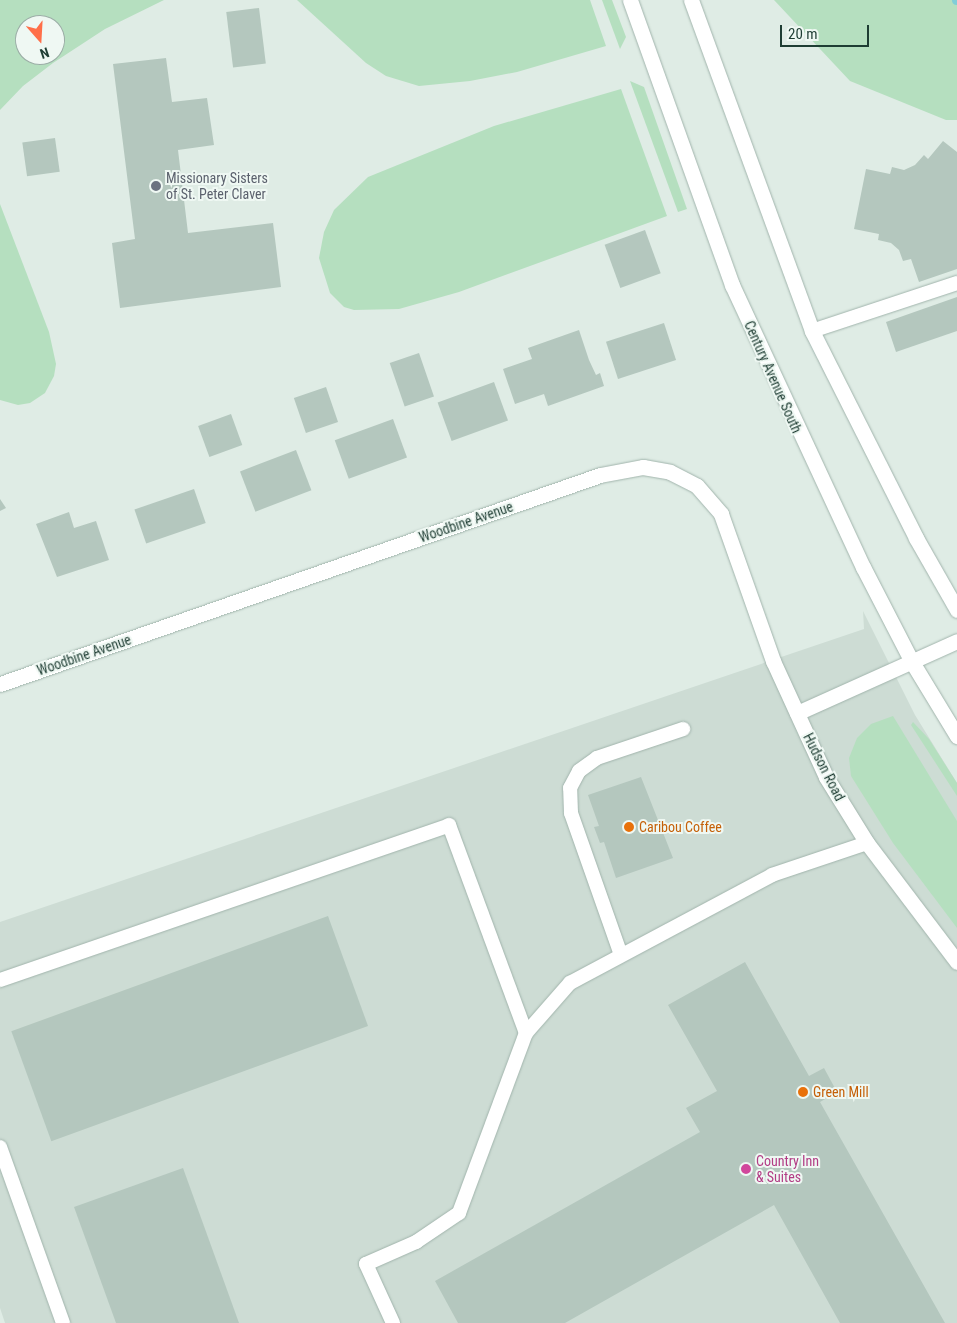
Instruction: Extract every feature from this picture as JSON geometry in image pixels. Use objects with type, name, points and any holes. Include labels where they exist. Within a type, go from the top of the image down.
[{"type":"main road","name":"Century Avenue South","points":[[630,0],[732,286],[817,475],[912,662],[957,736]]},
{"type":"main road","points":[[691,0],[812,331],[916,538],[957,610]]},
{"type":"main road","name":"Woodbine Avenue","points":[[0,684],[600,475],[643,468],[661,469],[683,477],[704,492],[716,506],[733,542],[770,652],[797,713]]},
{"type":"main road","points":[[797,713],[957,641]]},
{"type":"main road","name":"Hudson Road","points":[[797,713],[826,777],[867,843],[957,962]]},
{"type":"lane","points":[[812,331],[957,283]]},
{"type":"lane","points":[[621,955],[572,813],[570,788],[579,771],[597,758],[683,729]]},
{"type":"lane","points":[[0,980],[449,825],[526,1033]]},
{"type":"lane","points":[[394,1323],[366,1264],[416,1242],[459,1213],[526,1033],[570,983],[772,875],[867,843]]},
{"type":"lane","points":[[0,1146],[62,1323]]},
{"type":"shaded area","points":[[863,611],[915,715],[957,783],[957,1323],[5,1323],[0,1308],[0,922],[864,629]]},
{"type":"green space","points":[[0,0],[164,0],[105,29],[65,55],[65,15],[15,15],[15,65],[50,65],[23,86],[0,110]]},
{"type":"green space","points":[[297,0],[590,0],[606,46],[517,72],[470,81],[419,86],[386,76],[366,63]]},
{"type":"green space","points":[[602,0],[612,0],[626,37],[620,49]]},
{"type":"green space","points":[[774,0],[957,0],[957,120],[946,120],[850,81]]},
{"type":"green space","points":[[630,81],[644,87],[687,209],[678,212]]},
{"type":"green space","points":[[621,89],[667,216],[459,292],[399,309],[354,310],[344,307],[330,293],[319,258],[324,232],[334,210],[368,177],[494,126]]},
{"type":"green space","points":[[0,204],[49,332],[56,364],[54,376],[45,393],[30,403],[18,405],[0,400]]},
{"type":"green space","points":[[893,716],[957,821],[957,928],[893,843],[851,776],[849,758],[857,738],[871,724]]},
{"type":"green space","points":[[913,722],[929,739],[957,783],[957,796],[911,725]]},
{"type":"building","points":[[259,8],[266,64],[233,68],[226,12]]},
{"type":"building","name":"Missionary Sisters of St. Peter Claver","points":[[166,58],[172,102],[207,98],[214,145],[178,150],[188,233],[273,223],[281,287],[120,308],[112,243],[135,239],[113,64]]},
{"type":"building","points":[[55,138],[60,172],[27,176],[22,143]]},
{"type":"building","points":[[943,141],[957,152],[957,269],[919,282],[911,259],[903,261],[899,250],[891,243],[878,240],[879,234],[854,229],[866,169],[890,174],[892,167],[904,170],[915,165],[924,155],[928,159]]},
{"type":"building","points":[[645,230],[661,273],[620,288],[605,245]]},
{"type":"building","points":[[957,297],[957,331],[896,352],[886,322]]},
{"type":"building","points":[[664,323],[676,360],[618,379],[606,342]]},
{"type":"building","points":[[579,330],[589,360],[596,375],[600,373],[604,386],[548,406],[544,394],[515,404],[503,369],[532,359],[528,348]]},
{"type":"building","points":[[419,353],[434,396],[405,407],[390,363]]},
{"type":"building","points":[[494,382],[508,421],[452,441],[438,403]]},
{"type":"building","points":[[326,387],[338,422],[306,433],[294,398]]},
{"type":"building","points":[[231,414],[242,445],[209,457],[198,426]]},
{"type":"building","points":[[393,419],[407,458],[349,479],[335,440]]},
{"type":"building","points":[[296,450],[311,490],[255,512],[240,472]]},
{"type":"building","points":[[194,489],[206,523],[146,544],[134,510]]},
{"type":"building","points":[[0,499],[6,508],[0,511]]},
{"type":"building","points":[[69,512],[74,528],[96,521],[109,560],[57,577],[36,524]]},
{"type":"building","name":"Caribou Coffee","points":[[641,777],[673,858],[616,878],[604,842],[600,843],[594,827],[599,826],[588,795]]},
{"type":"building","points":[[328,916],[368,1026],[51,1141],[11,1031]]},
{"type":"building","name":"Country Inn & Suites","points":[[745,962],[809,1076],[824,1068],[837,1092],[820,1102],[945,1323],[840,1323],[774,1205],[565,1323],[458,1323],[435,1281],[700,1132],[686,1108],[717,1091],[668,1005]]},
{"type":"building","points":[[183,1168],[239,1323],[116,1323],[74,1207]]},
{"type":"place","name":"Missionary Sisters of St. Peter Claver","points":[[156,186]]},
{"type":"place","name":"Caribou Coffee","points":[[629,827]]},
{"type":"place","name":"Green Mill","points":[[803,1092]]},
{"type":"place","name":"Country Inn & Suites","points":[[746,1169]]}]
